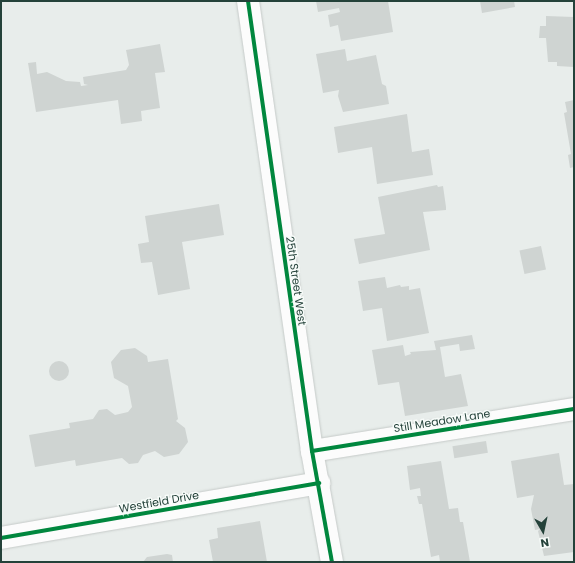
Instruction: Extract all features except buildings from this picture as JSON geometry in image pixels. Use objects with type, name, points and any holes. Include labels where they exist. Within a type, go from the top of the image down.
[{"type":"street","name":"25th Street West","points":[[248,1],[312,451],[319,483],[332,562]]},
{"type":"street","name":"Still Meadow Lane","points":[[312,451],[574,409]]},
{"type":"street","name":"Westfield Drive","points":[[1,538],[319,483]]},
{"type":"cycle path","points":[[248,1],[312,451],[332,562]]},
{"type":"cycle path","points":[[312,451],[574,409]]},
{"type":"cycle path","points":[[1,538],[319,483]]}]
